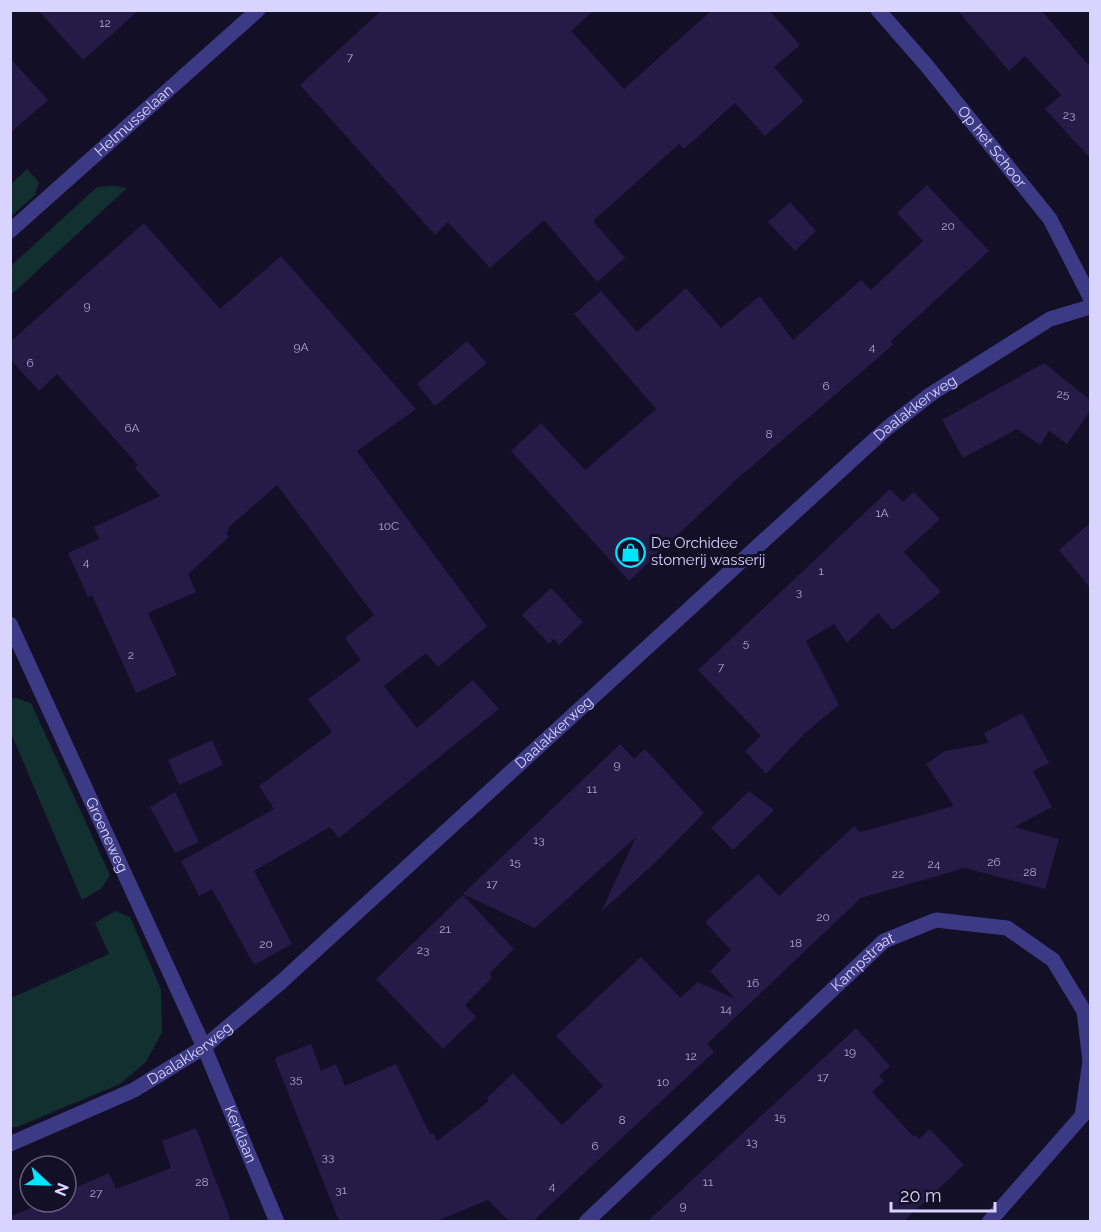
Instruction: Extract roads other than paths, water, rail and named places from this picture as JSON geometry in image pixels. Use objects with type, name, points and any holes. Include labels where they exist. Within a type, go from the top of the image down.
[{"type":"street","name":"Helmusselaan","points":[[10,231],[258,10]]},
{"type":"street","name":"Op het Schoor","points":[[878,10],[927,66],[1050,219],[1090,297]]},
{"type":"street","name":"Daalakkerweg","points":[[10,1144],[135,1090],[204,1047],[288,975],[886,429],[931,394],[1050,319],[1090,307]]},
{"type":"street","name":"Groeneweg","points":[[10,624],[204,1047]]},
{"type":"street","name":"Kampstraat","points":[[586,1221],[884,941],[936,920],[1007,928],[1053,960],[1084,1011],[1090,1061],[1086,1117]]},
{"type":"street","name":"Kerklaan","points":[[204,1047],[276,1221]]},
{"type":"street","points":[[989,1221],[1086,1117]]},
{"type":"place","name":"De Orchidee stomerij wasserij","points":[[630,552]]}]
